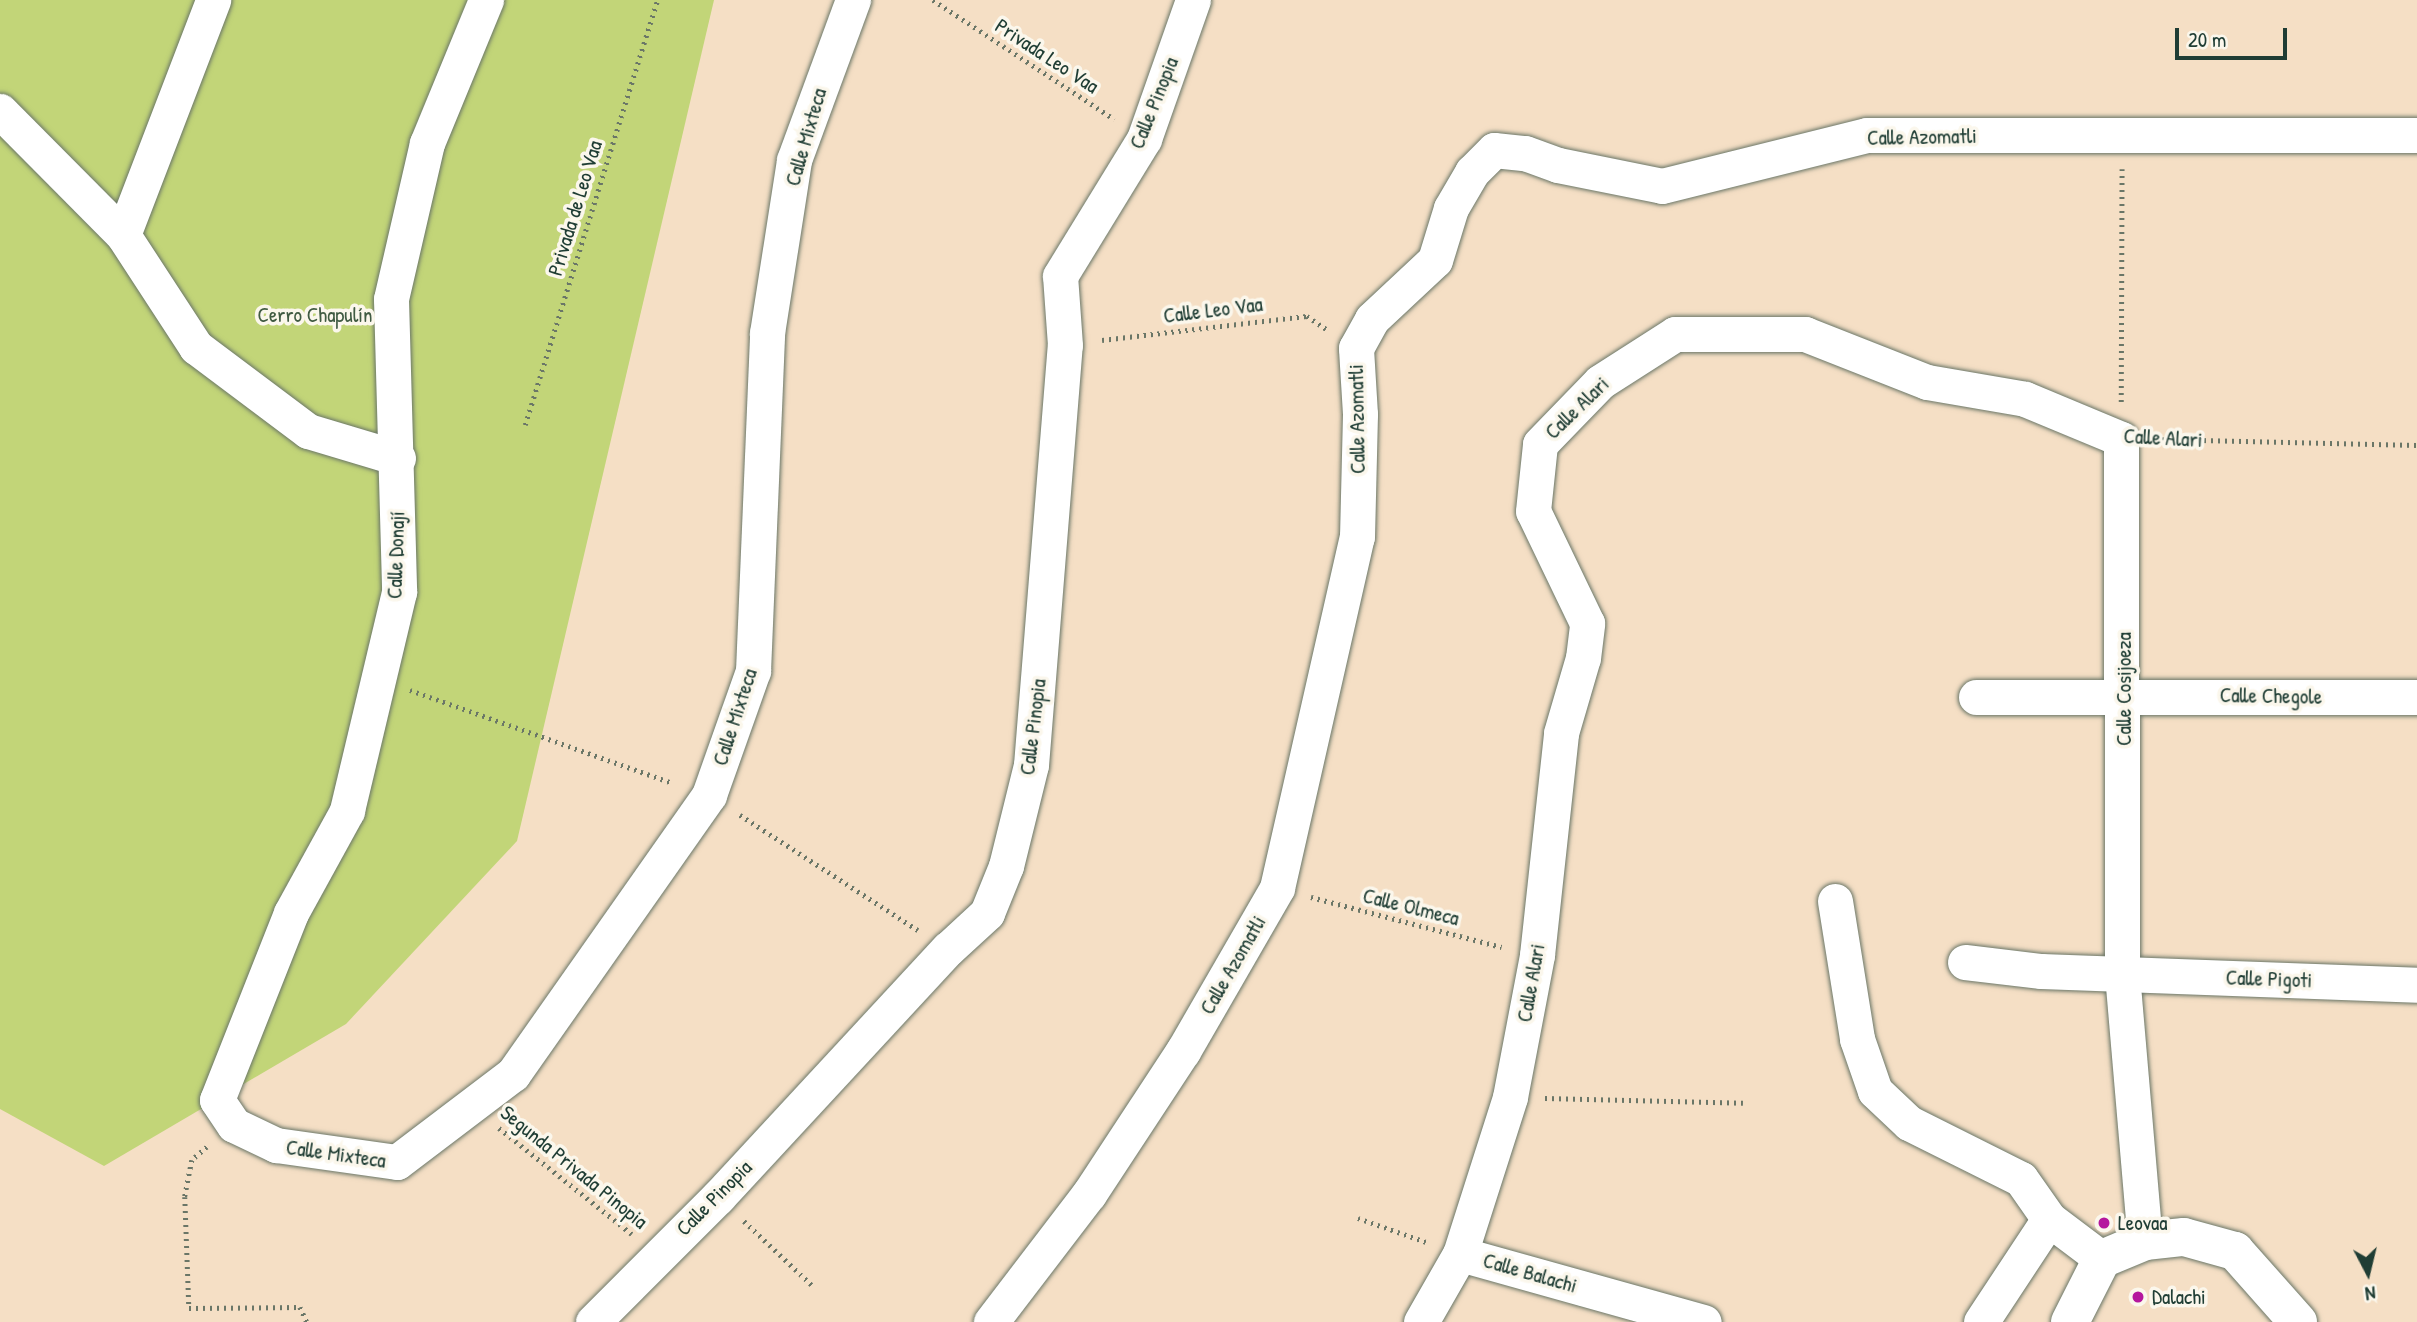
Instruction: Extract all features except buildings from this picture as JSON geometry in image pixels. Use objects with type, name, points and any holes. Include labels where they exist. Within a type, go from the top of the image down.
[{"type":"street","points":[[123,235],[213,0]]},
{"type":"street","name":"Calle Donají","points":[[234,1125],[217,1100],[291,913],[347,811],[399,592],[398,458],[392,422],[391,299],[427,143],[486,0]]},
{"type":"street","name":"Calle Mixteca","points":[[234,1125],[276,1145],[397,1162],[513,1074],[709,795],[753,671],[767,334],[794,160],[853,0]]},
{"type":"street","name":"Calle Pinopia","points":[[593,1322],[657,1254],[718,1197],[948,949],[987,913],[1006,866],[1031,765],[1065,345],[1060,276],[1144,139],[1193,0]]},
{"type":"street","points":[[0,111],[123,235],[196,346],[308,431],[398,458]]},
{"type":"street","name":"Calle Azomatli","points":[[990,1322],[1089,1194],[1176,1062],[1277,888],[1357,537],[1360,414],[1356,348],[1372,319],[1435,260],[1451,208],[1472,172],[1494,150],[1525,153],[1558,165],[1661,186],[1867,135],[2417,135]]},
{"type":"street","name":"Calle Alari","points":[[1421,1322],[1460,1254],[1510,1097],[1537,956],[1561,733],[1583,658],[1587,623],[1533,512],[1540,444],[1601,382],[1675,334],[1805,334],[1927,382],[2025,399],[2121,439]]},
{"type":"street","name":"Calle Cosijoeza","points":[[2121,439],[2124,694],[2122,974],[2145,1241]]},
{"type":"street","name":"Calle Chegole","points":[[1976,697],[2124,694],[2417,697]]},
{"type":"street","points":[[1835,901],[1857,1039],[1875,1091],[1909,1123],[2021,1179],[2049,1219],[2102,1258]]},
{"type":"street","points":[[1965,962],[2041,971],[2122,974]]},
{"type":"street","name":"Calle Pigoti","points":[[2122,974],[2417,985]]},
{"type":"street","points":[[1981,1322],[2049,1219]]},
{"type":"street","points":[[2070,1322],[2102,1258],[2145,1241],[2184,1237],[2235,1251],[2298,1322]]},
{"type":"street","name":"Calle Balachi","points":[[1460,1254],[1704,1322]]},
{"type":"path","name":"Privada de Leo Vaa","points":[[525,425],[657,0]]},
{"type":"path","name":"Privada Leo Vaa","points":[[933,0],[1144,139]]},
{"type":"path","points":[[2121,439],[2122,136]]},
{"type":"path","name":"Calle Leo Vaa","points":[[1065,345],[1307,316],[1356,348]]},
{"type":"path","name":"Calle Alari","points":[[2121,439],[2417,445]]},
{"type":"path","name":"Calle Olmeca","points":[[1277,888],[1537,956]]},
{"type":"path","points":[[1510,1097],[1743,1103]]},
{"type":"path","name":"Segunda Privada Pinopia","points":[[471,1105],[657,1254]]},
{"type":"path","points":[[234,1125],[192,1160],[184,1243],[189,1308],[300,1307],[307,1322]]},
{"type":"path","points":[[718,1197],[812,1284]]},
{"type":"path","name":"Calle Balachi","points":[[1358,1218],[1460,1254]]},
{"type":"green space","name":"Cerro Chapulín","points":[[0,0],[714,0],[517,841],[346,1024],[104,1166],[0,1109]]},
{"type":"place","name":"Leovaa","points":[[2104,1223]]},
{"type":"place","name":"Dalachi","points":[[2138,1297]]}]
